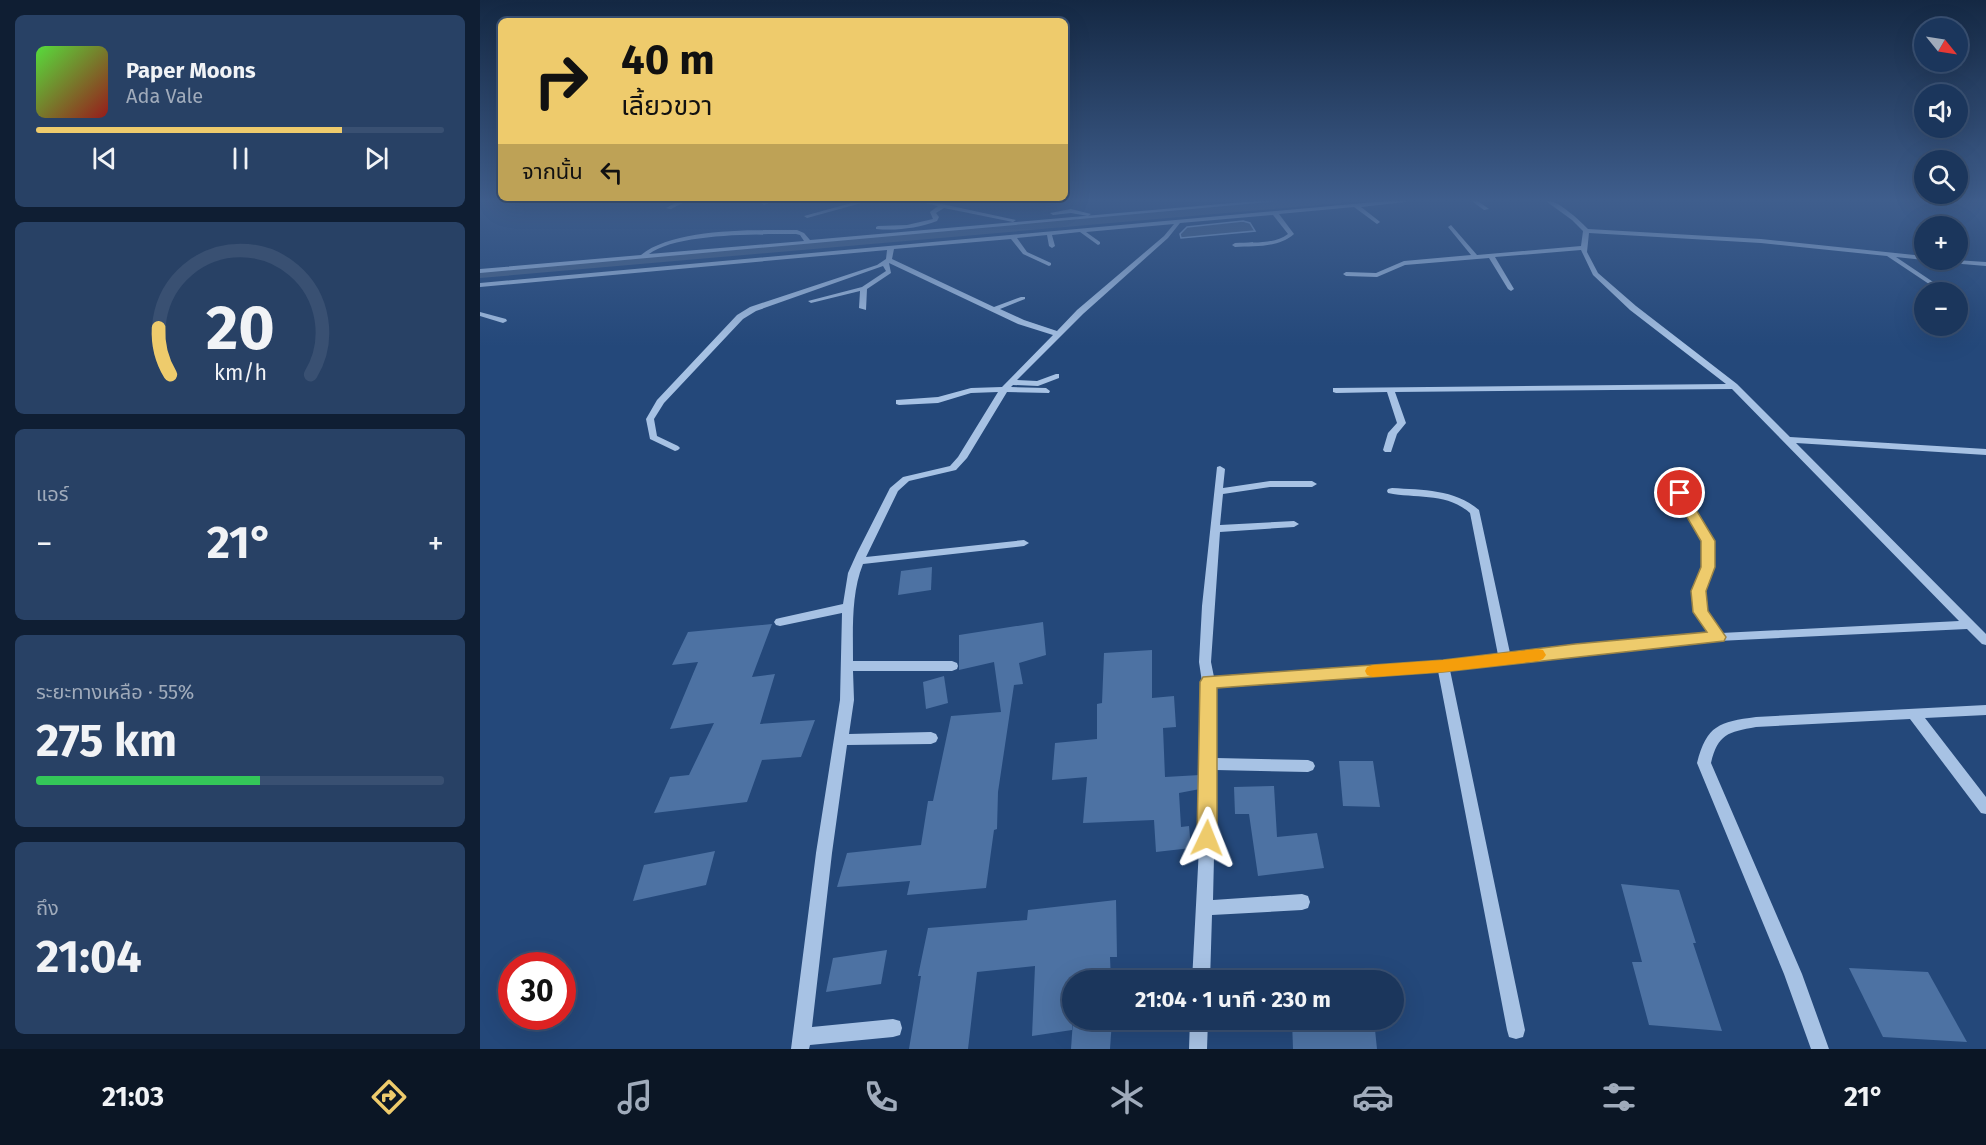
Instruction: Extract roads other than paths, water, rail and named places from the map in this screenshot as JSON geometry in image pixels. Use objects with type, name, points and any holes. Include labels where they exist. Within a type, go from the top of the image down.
[{"type":"street","points":[[642,257],[650,248]]},
{"type":"street","points":[[480,271],[742,248]]},
{"type":"street","points":[[480,285],[881,248]]},
{"type":"street","points":[[811,301],[864,288],[889,272],[887,261],[891,248]]},
{"type":"street","points":[[1021,248],[1025,253],[1049,264]]},
{"type":"street","points":[[893,1028],[801,1043],[847,700],[849,607],[854,573],[894,490],[906,479],[953,468],[962,458],[1007,385],[1057,334],[1153,248]]},
{"type":"street","points":[[1468,248],[1475,256]]},
{"type":"street","points":[[1346,274],[1377,275],[1404,262],[1583,248],[1595,274],[1633,308],[1734,386],[1986,641]]},
{"type":"street","points":[[1828,248],[1914,257]]},
{"type":"street","points":[[1887,254],[1929,282]]},
{"type":"street","points":[[1491,255],[1511,290]]},
{"type":"street","points":[[675,448],[653,437],[650,419],[660,402],[740,317],[753,309],[887,261],[1021,322],[1057,334]]},
{"type":"street","points":[[1968,262],[1986,264]]},
{"type":"street","points":[[862,308],[864,288]]},
{"type":"street","points":[[995,309],[1023,298]]},
{"type":"street","points":[[480,314],[503,321]]},
{"type":"street","points":[[899,402],[938,400],[1007,385],[1038,384],[1056,376]]},
{"type":"street","points":[[1007,385],[1046,391]]},
{"type":"street","points":[[1336,390],[1734,386]]},
{"type":"street","points":[[1388,450],[1393,433],[1402,423],[1390,390]]},
{"type":"street","points":[[1786,440],[1986,452]]},
{"type":"street","points":[[1201,970],[1209,764],[1209,682],[1205,662],[1220,469]]},
{"type":"street","points":[[1218,492],[1270,484],[1312,484]]},
{"type":"street","points":[[1392,491],[1448,497],[1466,502],[1475,512],[1505,659]]},
{"type":"street","points":[[1680,493],[1708,541],[1708,567],[1698,591],[1701,612],[1718,637]]},
{"type":"street","points":[[1215,529],[1294,524]]},
{"type":"street","points":[[859,561],[1024,543]]},
{"type":"street","points":[[780,621],[849,607]]},
{"type":"street","points":[[1209,682],[1443,666],[1718,637],[1969,625]]},
{"type":"street","points":[[847,666],[952,666]]},
{"type":"street","points":[[1443,666],[1516,1030]]},
{"type":"street","points":[[1820,1049],[1793,974],[1704,763],[1708,744],[1719,731],[1730,726],[1756,722],[1986,710]]},
{"type":"street","points":[[1914,714],[1986,808]]},
{"type":"street","points":[[841,740],[931,738]]},
{"type":"street","points":[[1209,764],[1308,766]]},
{"type":"street","points":[[1204,908],[1302,902]]},
{"type":"street","points":[[1198,1049],[1199,1030]]},
{"type":"waterway","points":[[480,274],[779,248]]}]
